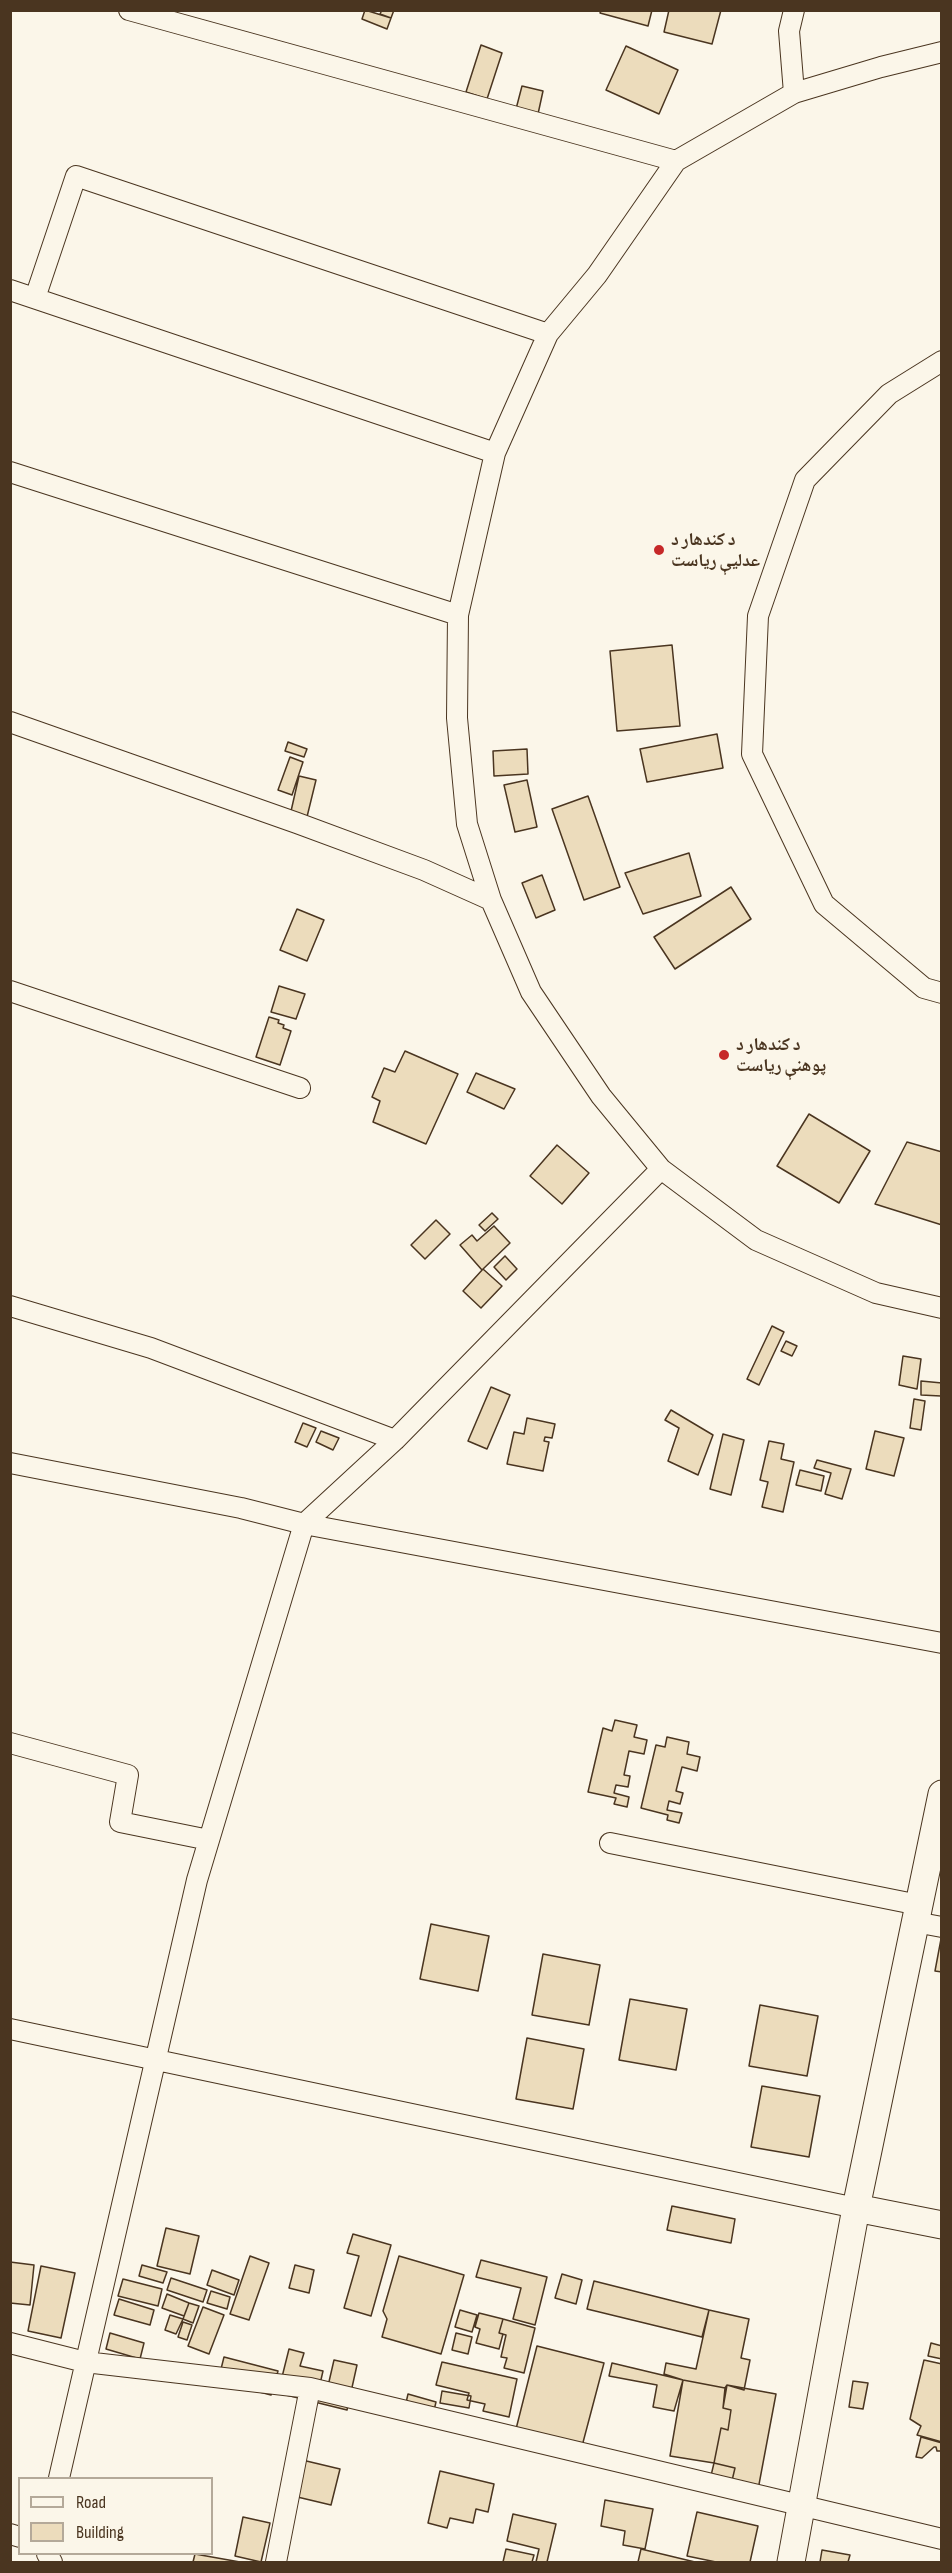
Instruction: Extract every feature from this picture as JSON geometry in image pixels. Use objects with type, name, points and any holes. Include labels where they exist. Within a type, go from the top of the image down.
[{"type":"street","points":[[129,10],[676,161]]},
{"type":"street","points":[[794,10],[789,31],[794,93]]},
{"type":"street","points":[[942,52],[881,67],[794,93],[676,161],[597,275],[548,334],[495,453],[458,615],[457,717],[467,824],[491,900],[531,992],[601,1096],[661,1169],[756,1240],[876,1293],[942,1308]]},
{"type":"street","points":[[35,298],[76,176],[548,334]]},
{"type":"street","points":[[10,290],[495,453]]},
{"type":"street","points":[[942,362],[889,394],[805,480],[758,616],[752,754],[824,904],[924,988],[942,993]]},
{"type":"street","points":[[10,472],[458,615]]},
{"type":"street","points":[[12,730],[308,827],[424,870],[491,900]]},
{"type":"street","points":[[10,991],[300,1088]]},
{"type":"street","points":[[59,2477],[154,2058],[209,1840],[304,1524],[396,1440],[661,1169]]},
{"type":"street","points":[[10,1306],[151,1348],[396,1440]]},
{"type":"street","points":[[10,1463],[241,1508],[304,1524],[942,1643]]},
{"type":"street","points":[[10,1743],[128,1775],[120,1822],[209,1840]]},
{"type":"street","points":[[791,2562],[856,2208],[942,1794]]},
{"type":"street","points":[[610,1843],[917,1913],[942,1927]]},
{"type":"street","points":[[10,2029],[942,2225]]},
{"type":"street","points":[[10,2343],[85,2362],[310,2388],[942,2539]]},
{"type":"street","points":[[276,2562],[310,2388]]},
{"type":"building","points":[[365,10],[391,18],[387,29],[362,19]]},
{"type":"building","points":[[382,10],[394,10],[391,18],[380,14]]},
{"type":"building","points":[[601,10],[652,10],[648,26],[600,13]]},
{"type":"building","points":[[669,10],[721,10],[712,44],[664,32]]},
{"type":"building","points":[[481,45],[502,53],[487,99],[466,92]]},
{"type":"building","points":[[626,46],[678,70],[659,114],[606,90]]},
{"type":"building","points":[[522,86],[543,91],[538,114],[516,109]]},
{"type":"building","points":[[672,645],[680,726],[617,731],[610,651]]},
{"type":"building","points":[[717,734],[723,768],[647,782],[640,749]]},
{"type":"building","points":[[288,742],[307,749],[304,757],[285,751]]},
{"type":"building","points":[[527,749],[528,774],[494,776],[493,751]]},
{"type":"building","points":[[290,757],[303,762],[292,795],[278,790]]},
{"type":"building","points":[[299,776],[316,780],[305,825],[289,820]]},
{"type":"building","points":[[527,780],[537,827],[515,832],[504,785]]},
{"type":"building","points":[[588,796],[620,887],[584,900],[552,809]]},
{"type":"building","points":[[689,853],[701,896],[643,914],[625,873]]},
{"type":"building","points":[[542,875],[555,910],[536,918],[522,883]]},
{"type":"building","points":[[731,887],[751,919],[675,969],[654,937]]},
{"type":"building","points":[[297,909],[324,920],[307,961],[280,950]]},
{"type":"building","points":[[279,986],[305,994],[296,1019],[271,1012]]},
{"type":"building","points":[[269,1017],[279,1020],[278,1023],[284,1025],[283,1028],[291,1031],[280,1065],[256,1057]]},
{"type":"building","points":[[405,1051],[458,1074],[426,1144],[373,1122],[380,1101],[372,1097],[384,1068],[395,1072]]},
{"type":"building","points":[[476,1073],[515,1089],[504,1109],[467,1092]]},
{"type":"building","points":[[809,1114],[870,1151],[839,1203],[777,1166]]},
{"type":"building","points":[[907,1142],[942,1152],[942,1225],[875,1204]]},
{"type":"building","points":[[557,1145],[589,1173],[562,1204],[530,1176]]},
{"type":"building","points":[[492,1213],[498,1219],[485,1231],[479,1225]]},
{"type":"building","points":[[436,1220],[450,1234],[425,1259],[411,1245]]},
{"type":"building","points":[[494,1226],[510,1243],[482,1270],[460,1245],[472,1235],[477,1241]]},
{"type":"building","points":[[505,1256],[517,1269],[506,1280],[494,1267]]},
{"type":"building","points":[[483,1269],[502,1286],[481,1308],[463,1291]]},
{"type":"building","points":[[772,1326],[784,1332],[759,1385],[747,1379]]},
{"type":"building","points":[[786,1341],[797,1346],[792,1356],[781,1351]]},
{"type":"building","points":[[903,1356],[921,1359],[917,1389],[899,1385]]},
{"type":"building","points":[[921,1381],[942,1383],[941,1396],[921,1395]]},
{"type":"building","points":[[491,1387],[510,1395],[487,1449],[468,1441]]},
{"type":"building","points":[[914,1399],[925,1401],[921,1430],[910,1428]]},
{"type":"building","points":[[671,1410],[713,1435],[698,1475],[668,1461],[679,1428],[665,1420]]},
{"type":"building","points":[[527,1418],[555,1424],[552,1438],[545,1437],[544,1441],[549,1442],[543,1471],[507,1464],[514,1432],[524,1434]]},
{"type":"building","points":[[303,1423],[316,1428],[307,1447],[295,1442]]},
{"type":"building","points":[[321,1431],[339,1438],[333,1450],[316,1442]]},
{"type":"building","points":[[875,1431],[904,1438],[894,1476],[866,1469]]},
{"type":"building","points":[[723,1434],[744,1440],[731,1495],[710,1489]]},
{"type":"building","points":[[769,1441],[784,1444],[781,1459],[794,1462],[783,1512],[762,1507],[768,1482],[760,1480]]},
{"type":"building","points":[[817,1460],[851,1469],[842,1499],[825,1494],[831,1473],[814,1468]]},
{"type":"building","points":[[800,1470],[824,1476],[821,1491],[796,1485]]},
{"type":"building","points":[[615,1720],[637,1725],[634,1737],[647,1740],[644,1754],[629,1751],[624,1775],[630,1776],[628,1787],[616,1785],[614,1793],[629,1797],[627,1807],[614,1804],[616,1798],[588,1792],[603,1728],[612,1731]]},
{"type":"building","points":[[667,1737],[689,1742],[687,1754],[700,1757],[697,1771],[682,1767],[676,1791],[683,1793],[680,1804],[669,1801],[667,1810],[682,1813],[679,1823],[667,1820],[668,1815],[641,1808],[656,1745],[665,1747]]},
{"type":"building","points":[[431,1924],[489,1936],[478,1991],[420,1979]]},
{"type":"building","points":[[942,1939],[942,1972],[935,1971]]},
{"type":"building","points":[[543,1954],[600,1965],[589,2025],[532,2015]]},
{"type":"building","points":[[630,1999],[687,2009],[676,2070],[619,2060]]},
{"type":"building","points":[[760,2005],[818,2016],[807,2076],[749,2066]]},
{"type":"building","points":[[527,2038],[584,2049],[573,2109],[516,2099]]},
{"type":"building","points":[[762,2086],[820,2096],[809,2157],[751,2147]]},
{"type":"building","points":[[672,2206],[735,2219],[731,2243],[667,2230]]},
{"type":"building","points":[[166,2228],[199,2236],[190,2274],[157,2266]]},
{"type":"building","points":[[353,2234],[391,2245],[371,2316],[344,2308],[359,2256],[347,2253]]},
{"type":"building","points":[[250,2256],[269,2263],[249,2320],[230,2314]]},
{"type":"building","points":[[399,2256],[464,2275],[441,2354],[382,2337],[387,2319],[383,2311]]},
{"type":"building","points":[[481,2260],[547,2277],[535,2325],[513,2319],[521,2288],[476,2277]]},
{"type":"building","points":[[10,2262],[34,2265],[30,2305],[10,2303]]},
{"type":"building","points":[[142,2265],[167,2272],[163,2283],[139,2276]]},
{"type":"building","points":[[295,2265],[314,2270],[309,2293],[289,2288]]},
{"type":"building","points":[[41,2266],[75,2273],[61,2338],[28,2331]]},
{"type":"building","points":[[212,2270],[239,2280],[234,2295],[207,2285]]},
{"type":"building","points":[[562,2274],[582,2280],[576,2304],[555,2298]]},
{"type":"building","points":[[171,2278],[207,2290],[203,2302],[167,2290]]},
{"type":"building","points":[[123,2279],[162,2289],[158,2306],[118,2296]]},
{"type":"building","points":[[594,2281],[709,2310],[702,2337],[587,2309]]},
{"type":"building","points":[[211,2291],[230,2297],[227,2309],[207,2303]]},
{"type":"building","points":[[167,2294],[189,2303],[184,2316],[162,2308]]},
{"type":"building","points":[[119,2299],[154,2310],[150,2325],[114,2315]]},
{"type":"building","points":[[189,2303],[199,2306],[193,2323],[183,2319]]},
{"type":"building","points":[[203,2307],[224,2315],[209,2354],[188,2346]]},
{"type":"building","points":[[460,2310],[477,2315],[472,2332],[455,2327]]},
{"type":"building","points":[[709,2310],[749,2319],[741,2358],[750,2360],[744,2390],[727,2385],[725,2388],[683,2380],[664,2374],[666,2363],[696,2369]]},
{"type":"building","points":[[479,2313],[503,2319],[499,2333],[503,2334],[499,2349],[476,2343],[480,2329],[475,2327]]},
{"type":"building","points":[[170,2315],[183,2319],[176,2334],[165,2330]]},
{"type":"building","points":[[503,2319],[535,2328],[524,2373],[504,2368],[507,2358],[501,2357],[506,2335],[499,2333]]},
{"type":"building","points":[[183,2322],[192,2325],[187,2340],[178,2337]]},
{"type":"building","points":[[110,2333],[144,2343],[140,2359],[106,2349]]},
{"type":"building","points":[[456,2333],[472,2337],[468,2354],[452,2350]]},
{"type":"building","points":[[931,2343],[942,2346],[942,2359],[928,2356]]},
{"type":"building","points":[[537,2346],[604,2363],[581,2450],[515,2433]]},
{"type":"building","points":[[289,2349],[304,2353],[300,2366],[323,2371],[320,2384],[328,2386],[334,2360],[357,2365],[347,2410],[278,2393]]},
{"type":"building","points":[[224,2357],[278,2371],[271,2395],[218,2381]]},
{"type":"building","points":[[924,2360],[942,2364],[942,2442],[917,2435],[921,2426],[910,2419]]},
{"type":"building","points":[[442,2362],[517,2379],[509,2417],[483,2411],[485,2404],[467,2400],[469,2393],[436,2385]]},
{"type":"building","points":[[612,2363],[683,2380],[674,2411],[653,2407],[657,2385],[609,2376]]},
{"type":"building","points":[[683,2380],[725,2388],[723,2408],[731,2410],[728,2430],[721,2428],[714,2463],[670,2456]]},
{"type":"building","points":[[853,2381],[868,2383],[863,2409],[849,2407]]},
{"type":"building","points":[[727,2385],[776,2394],[757,2495],[730,2489],[735,2468],[714,2463],[721,2428],[728,2430],[731,2410],[723,2408]]},
{"type":"building","points":[[442,2391],[471,2396],[469,2408],[440,2403]]},
{"type":"building","points":[[408,2394],[436,2402],[431,2423],[403,2416]]},
{"type":"building","points":[[921,2437],[942,2443],[942,2451],[937,2451],[934,2447],[922,2458],[916,2457]]},
{"type":"building","points":[[298,2459],[340,2469],[331,2505],[289,2495]]},
{"type":"building","points":[[714,2463],[735,2468],[730,2489],[709,2484]]},
{"type":"building","points":[[440,2471],[494,2484],[488,2512],[476,2509],[473,2523],[450,2518],[447,2528],[428,2523]]},
{"type":"building","points":[[605,2500],[653,2509],[645,2549],[623,2545],[625,2531],[601,2526]]},
{"type":"building","points":[[697,2512],[758,2526],[750,2562],[716,2562],[687,2556]]},
{"type":"building","points":[[513,2514],[556,2524],[547,2562],[536,2562],[539,2549],[507,2541]]},
{"type":"building","points":[[243,2517],[270,2523],[261,2562],[235,2556]]},
{"type":"building","points":[[506,2549],[534,2555],[532,2562],[503,2562]]},
{"type":"building","points":[[641,2549],[695,2562],[638,2562]]},
{"type":"building","points":[[822,2550],[850,2555],[848,2562],[820,2562]]},
{"type":"building","points":[[195,2555],[201,2555],[240,2562],[193,2562]]},
{"type":"place","name":"د کندهار د عدلیې رياست","points":[[659,550]]},
{"type":"place","name":"د کندهار د پوهنې رياست","points":[[724,1055]]}]
